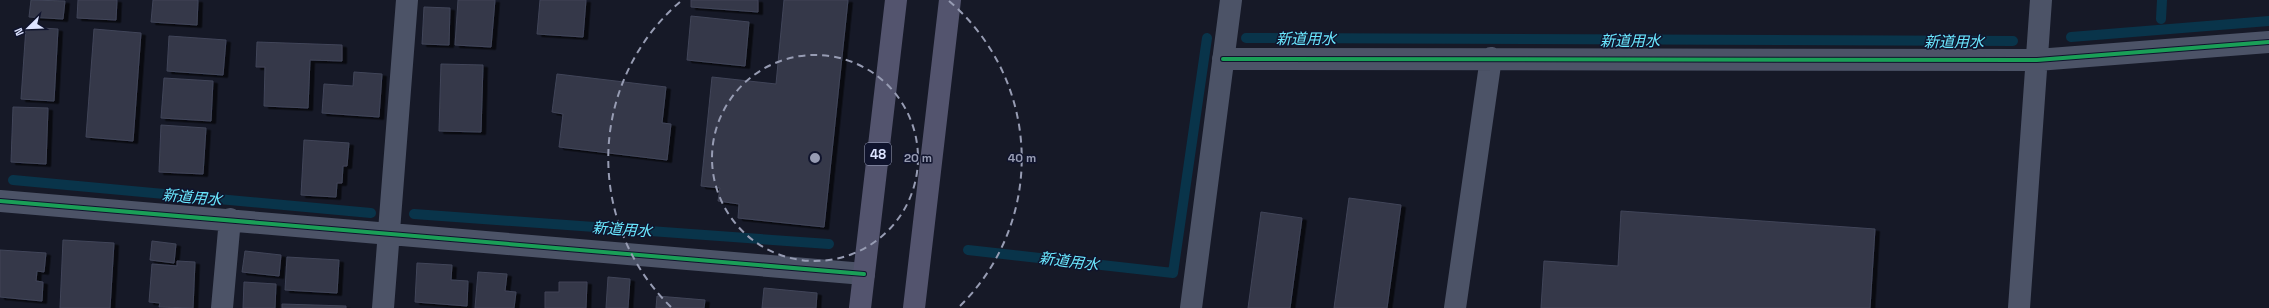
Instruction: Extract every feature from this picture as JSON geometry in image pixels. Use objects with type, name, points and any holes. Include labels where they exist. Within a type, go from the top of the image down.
[{"type":"main road","name":"48","points":[[860,308],[896,0]]},
{"type":"main road","points":[[914,308],[950,0]]},
{"type":"street","points":[[383,308],[407,0]]},
{"type":"street","points":[[1191,308],[1231,0]]},
{"type":"street","points":[[2019,308],[2041,0]]},
{"type":"street","points":[[1223,59],[1491,58],[2037,60],[2269,42]]},
{"type":"street","points":[[1456,308],[1491,58]]},
{"type":"street","points":[[0,201],[230,219],[389,234],[864,274]]},
{"type":"street","points":[[222,308],[230,219]]},
{"type":"building","points":[[31,0],[65,1],[63,19],[29,17]]},
{"type":"building","points":[[78,0],[117,0],[116,20],[77,18]]},
{"type":"building","points":[[153,0],[198,0],[197,25],[151,22]]},
{"type":"building","points":[[458,0],[495,0],[491,47],[455,45]]},
{"type":"building","points":[[540,0],[586,0],[583,37],[537,34]]},
{"type":"building","points":[[691,0],[758,0],[758,12],[691,7]]},
{"type":"building","points":[[784,0],[848,0],[824,227],[738,218],[739,204],[718,201],[720,188],[701,186],[712,77],[776,84]]},
{"type":"building","points":[[424,7],[450,8],[449,45],[422,44]]},
{"type":"building","points":[[691,16],[749,22],[745,66],[687,60]]},
{"type":"building","points":[[26,27],[58,29],[54,101],[21,99]]},
{"type":"building","points":[[94,29],[141,33],[133,141],[86,137]]},
{"type":"building","points":[[169,36],[226,40],[223,75],[167,71]]},
{"type":"building","points":[[257,42],[342,45],[342,61],[310,60],[308,108],[264,106],[265,67],[256,67]]},
{"type":"building","points":[[441,64],[483,65],[481,132],[439,131]]},
{"type":"building","points":[[354,72],[382,74],[379,117],[322,113],[324,84],[353,86]]},
{"type":"building","points":[[557,74],[666,87],[662,123],[671,124],[667,160],[559,147],[563,114],[552,112]]},
{"type":"building","points":[[164,78],[213,81],[211,121],[161,118]]},
{"type":"building","points":[[13,107],[48,108],[46,164],[11,162]]},
{"type":"building","points":[[161,125],[206,128],[203,174],[159,172]]},
{"type":"building","points":[[304,140],[349,143],[347,166],[343,166],[342,183],[337,183],[336,197],[301,195]]},
{"type":"building","points":[[1349,198],[1401,205],[1387,308],[1334,308]]},
{"type":"building","points":[[1621,211],[1875,229],[1870,308],[1541,308],[1544,261],[1618,266]]},
{"type":"building","points":[[1261,212],[1302,218],[1290,308],[1248,308]]},
{"type":"building","points":[[63,240],[114,243],[110,308],[60,308]]},
{"type":"building","points":[[152,241],[176,244],[174,263],[150,260]]},
{"type":"building","points":[[0,250],[46,253],[44,272],[37,271],[36,281],[43,282],[42,301],[0,297]]},
{"type":"building","points":[[245,251],[281,255],[279,276],[242,272]]},
{"type":"building","points":[[287,257],[339,260],[337,293],[285,290]]},
{"type":"building","points":[[177,261],[195,262],[193,308],[159,307],[160,303],[149,302],[152,264],[177,266]]},
{"type":"building","points":[[417,263],[452,265],[451,280],[468,281],[467,306],[415,302]]},
{"type":"building","points":[[478,272],[507,274],[505,291],[516,292],[514,308],[475,308]]},
{"type":"building","points":[[608,277],[630,279],[628,308],[606,308]]},
{"type":"building","points":[[244,282],[276,284],[275,308],[243,308]]},
{"type":"building","points":[[559,282],[587,282],[586,308],[545,308],[545,292],[559,292]]},
{"type":"building","points":[[764,288],[817,293],[816,308],[762,308]]},
{"type":"building","points":[[657,296],[705,300],[704,308],[656,308]]},
{"type":"building","points":[[282,304],[346,306],[346,308],[282,308]]},
{"type":"waterway","points":[[2161,19],[2162,0]]},
{"type":"waterway","name":"新道用水","points":[[2071,37],[2269,21]]},
{"type":"waterway","name":"新道用水","points":[[968,250],[1173,273],[1207,38]]},
{"type":"waterway","name":"新道用水","points":[[1246,38],[2013,41]]},
{"type":"waterway","name":"新道用水","points":[[13,180],[371,213]]},
{"type":"waterway","name":"新道用水","points":[[414,214],[829,244]]},
{"type":"cycle path","points":[[1223,59],[2037,60],[2269,42]]},
{"type":"cycle path","points":[[0,201],[864,274]]}]
